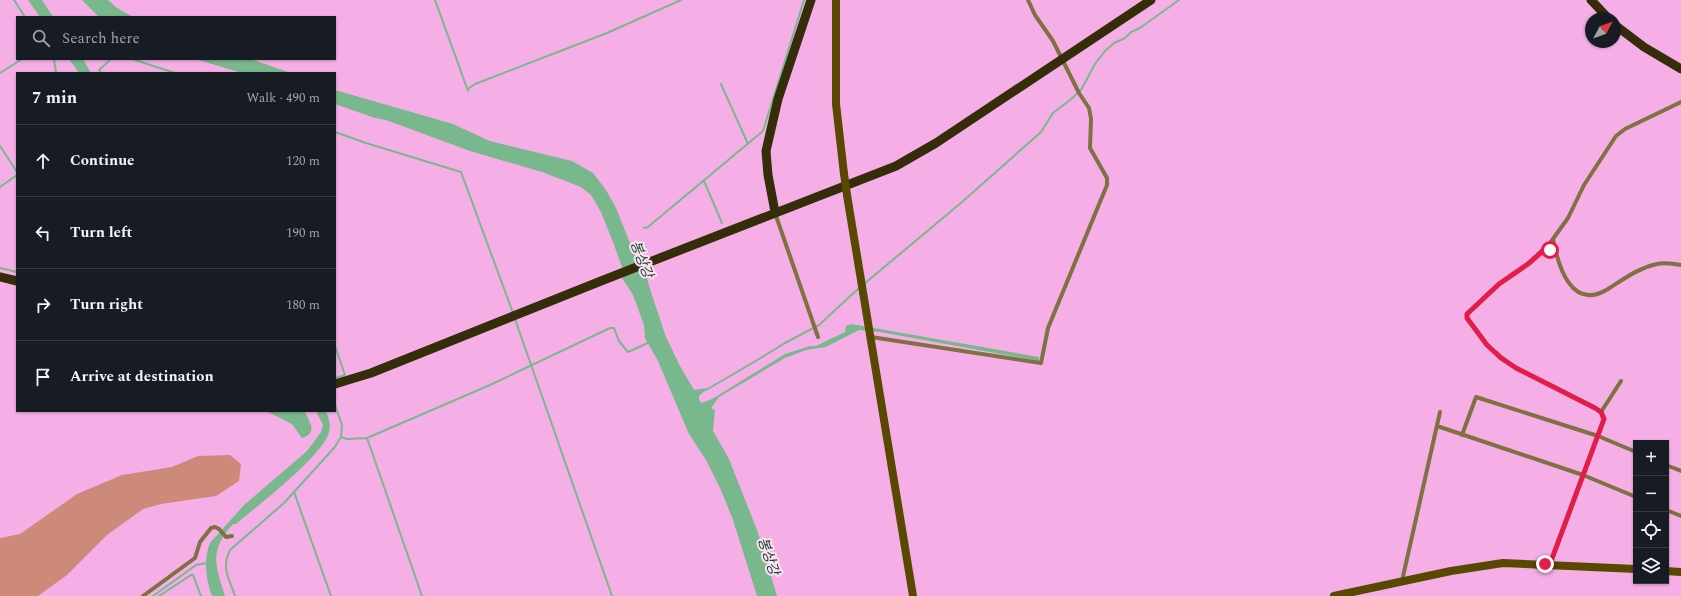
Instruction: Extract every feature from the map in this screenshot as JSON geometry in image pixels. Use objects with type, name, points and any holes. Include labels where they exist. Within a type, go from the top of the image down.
[{"type":"main road","points":[[781,210],[768,175],[766,151],[778,99],[811,0]]},
{"type":"main road","points":[[836,0],[836,104],[844,174],[913,596]]},
{"type":"main road","points":[[336,384],[371,373],[910,159],[1151,0]]},
{"type":"main road","points":[[1591,0],[1602,12]]},
{"type":"main road","points":[[1621,30],[1644,47],[1681,69]]},
{"type":"main road","points":[[0,277],[16,281]]},
{"type":"main road","points":[[1334,596],[1451,570],[1487,564],[1550,564],[1633,569]]},
{"type":"main road","points":[[1669,571],[1681,572]]},
{"type":"street","points":[[870,335],[1041,363],[1048,328],[1107,185],[1107,178],[1090,148],[1091,119],[1089,108],[1053,41],[1035,15],[1028,0]]},
{"type":"street","points":[[1550,564],[1604,419],[1601,412],[1516,368],[1501,358],[1487,345],[1467,318],[1467,314],[1499,284],[1528,264],[1544,250],[1568,218],[1581,190],[1616,136],[1625,129],[1681,102]]},
{"type":"street","points":[[781,210],[787,244],[818,337]]},
{"type":"street","points":[[1553,239],[1561,271],[1569,284],[1580,292],[1592,295],[1608,290],[1620,280],[1650,266],[1663,263],[1681,266]]},
{"type":"street","points":[[1544,250],[1547,249],[1556,255]]},
{"type":"street","points":[[1601,412],[1621,381]]},
{"type":"street","points":[[1462,435],[1476,397],[1598,436],[1633,451]]},
{"type":"street","points":[[1402,581],[1440,412]]},
{"type":"street","points":[[1437,426],[1583,475],[1633,496]]},
{"type":"street","points":[[1669,466],[1681,471]]},
{"type":"street","points":[[1669,511],[1681,516]]},
{"type":"street","points":[[143,596],[195,558],[200,542],[211,528],[215,527],[219,529],[226,537],[232,536]]},
{"type":"shaded area","points":[[28,0],[42,0],[52,16],[39,16]]},
{"type":"shaded area","points":[[82,0],[108,0],[117,8],[131,16],[98,16]]},
{"type":"shaded area","points":[[70,60],[84,60],[90,72],[78,72]]},
{"type":"shaded area","points":[[198,60],[253,60],[288,72],[239,72]]},
{"type":"shaded area","points":[[336,90],[453,124],[490,141],[572,161],[593,173],[606,190],[616,208],[636,258],[645,271],[666,337],[680,366],[694,390],[708,388],[699,396],[699,400],[702,403],[712,399],[785,354],[810,346],[816,346],[845,332],[846,326],[851,324],[1039,357],[1039,361],[880,332],[859,330],[826,347],[806,350],[785,358],[719,397],[711,408],[715,410],[713,431],[729,459],[757,530],[777,596],[757,596],[733,520],[721,490],[706,460],[689,434],[658,361],[645,338],[644,325],[633,295],[622,278],[622,267],[613,242],[601,212],[591,195],[581,187],[542,172],[470,151],[386,120],[375,118],[336,104]]},
{"type":"shaded area","points":[[268,412],[304,412],[311,427],[310,434],[302,438],[292,424]]},
{"type":"shaded area","points":[[316,412],[326,412],[330,429],[324,442],[315,454],[303,467],[273,493],[236,524],[233,524],[225,534],[217,550],[216,558],[225,596],[212,596],[206,570],[210,543],[244,505],[307,451],[321,432],[323,425]]},
{"type":"shaded area","points":[[230,455],[241,464],[239,481],[216,496],[161,504],[143,509],[107,535],[67,575],[38,596],[0,596],[0,538],[20,534],[77,494],[122,475],[172,467],[198,456]]},
{"type":"waterway","points":[[14,0],[24,16]]},
{"type":"waterway","points":[[435,0],[468,91]]},
{"type":"waterway","points":[[468,89],[475,84],[607,33],[681,0]]},
{"type":"waterway","points":[[644,228],[648,227],[763,131],[804,0]]},
{"type":"waterway","points":[[864,284],[962,202],[1041,132],[1053,113],[1081,90],[1095,64],[1105,51],[1114,43],[1125,38],[1131,32],[1140,28],[1179,0]]},
{"type":"waterway","points":[[0,73],[20,60]]},
{"type":"waterway","points":[[54,60],[56,72]]},
{"type":"waterway","points":[[100,72],[99,70],[110,60]]},
{"type":"waterway","points":[[135,60],[172,72]]},
{"type":"waterway","points":[[721,84],[748,144]]},
{"type":"waterway","points":[[336,132],[461,172],[513,313]]},
{"type":"waterway","points":[[0,146],[16,170]]},
{"type":"waterway","points":[[0,187],[16,176]]},
{"type":"waterway","points":[[704,181],[722,223]]},
{"type":"waterway","points":[[0,268],[16,272]]},
{"type":"waterway","points":[[706,390],[785,343],[819,325],[859,288]]},
{"type":"waterway","points":[[515,319],[612,596]]},
{"type":"waterway","points":[[341,437],[347,439],[367,438],[490,385],[610,328],[614,328],[619,341],[628,352],[650,342]]},
{"type":"waterway","points":[[336,349],[345,375],[336,378]]},
{"type":"waterway","points":[[235,596],[226,568],[227,556],[230,550],[284,503],[334,448],[341,437],[342,425],[336,408]]},
{"type":"waterway","points":[[367,438],[422,596]]},
{"type":"waterway","points":[[294,492],[331,596]]},
{"type":"waterway","points":[[153,596],[196,565],[207,563]]},
{"type":"waterway","points":[[159,596],[191,575],[193,575],[201,596]]},
{"type":"route","points":[[1545,564],[1550,564],[1604,419],[1601,412],[1595,408],[1516,368],[1501,358],[1487,345],[1467,318],[1467,314],[1499,284],[1534,260],[1544,250],[1550,250]]},
{"type":"water label","name":"봉상강","points":[[642,259]]},
{"type":"water label","name":"봉상강","points":[[769,556]]}]
